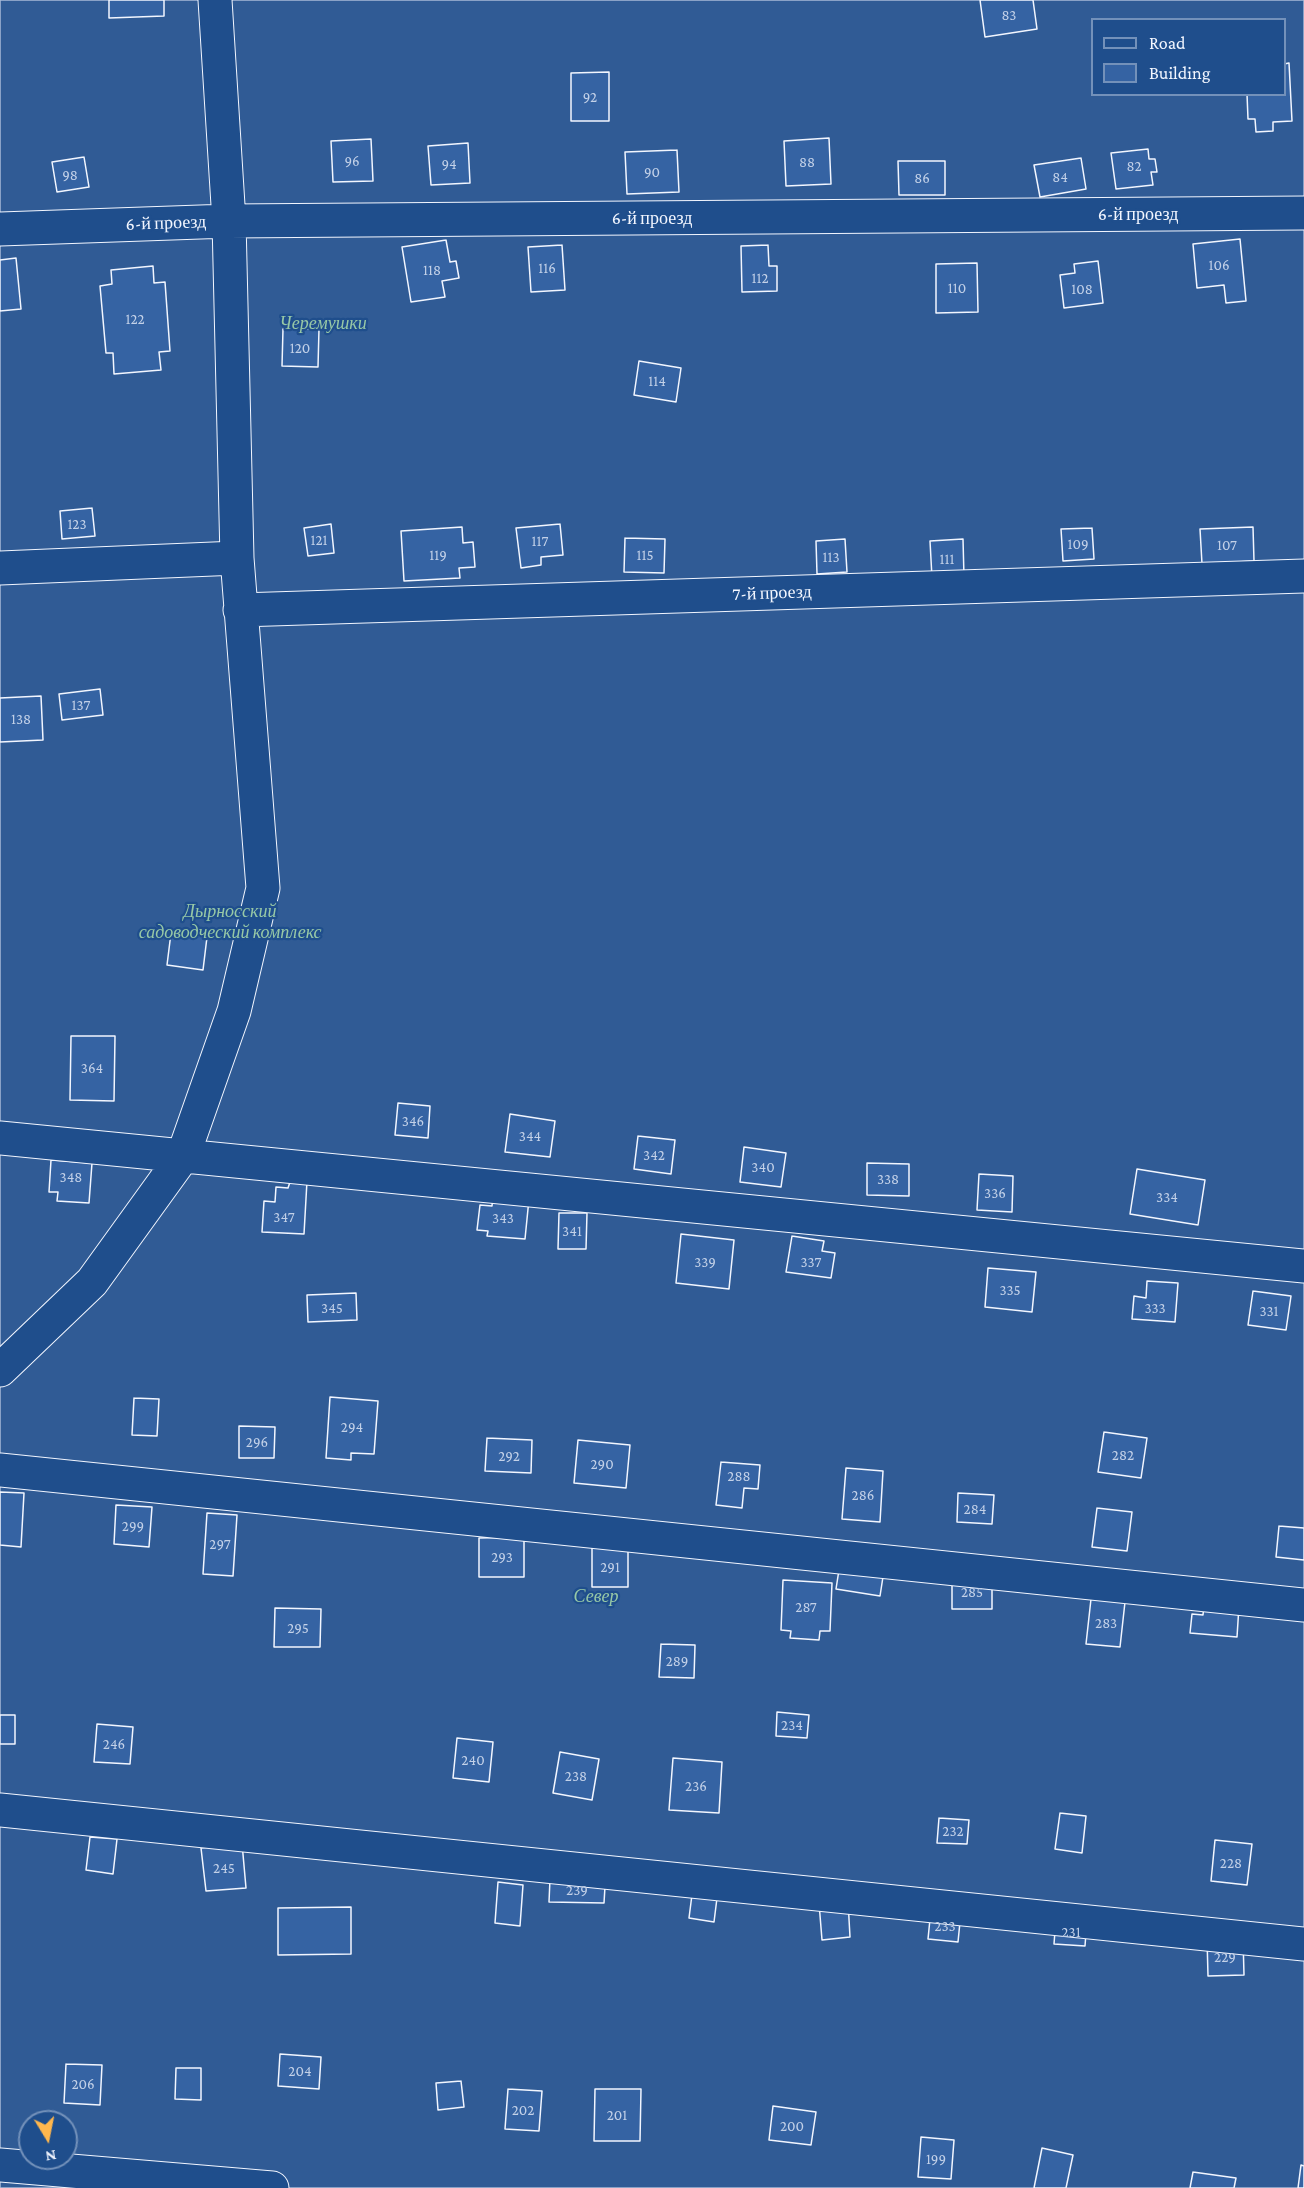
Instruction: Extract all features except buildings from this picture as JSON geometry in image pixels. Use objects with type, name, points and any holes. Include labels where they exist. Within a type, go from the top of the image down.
[{"type":"street","points":[[0,1370],[92,1282],[183,1156],[234,1011],[263,888],[237,558],[229,221],[215,0]]},
{"type":"street","name":"6-й проезд","points":[[0,229],[229,221],[1304,213]]},
{"type":"street","points":[[0,568],[237,558]]},
{"type":"street","name":"7-й проезд","points":[[240,610],[1304,576]]},
{"type":"street","points":[[0,1138],[1304,1266]]},
{"type":"street","points":[[0,1470],[1304,1605]]},
{"type":"street","points":[[0,1809],[1304,1944]]},
{"type":"street","points":[[0,2165],[272,2188]]},
{"type":"shaded area","points":[[0,0],[1304,0],[1304,2188],[0,2188]]},
{"type":"park label","name":"Черемушки","points":[[323,323]]},
{"type":"park label","name":"Дырносский садоводческий комплекс","points":[[230,921]]},
{"type":"park label","name":"Север","points":[[596,1596]]}]
